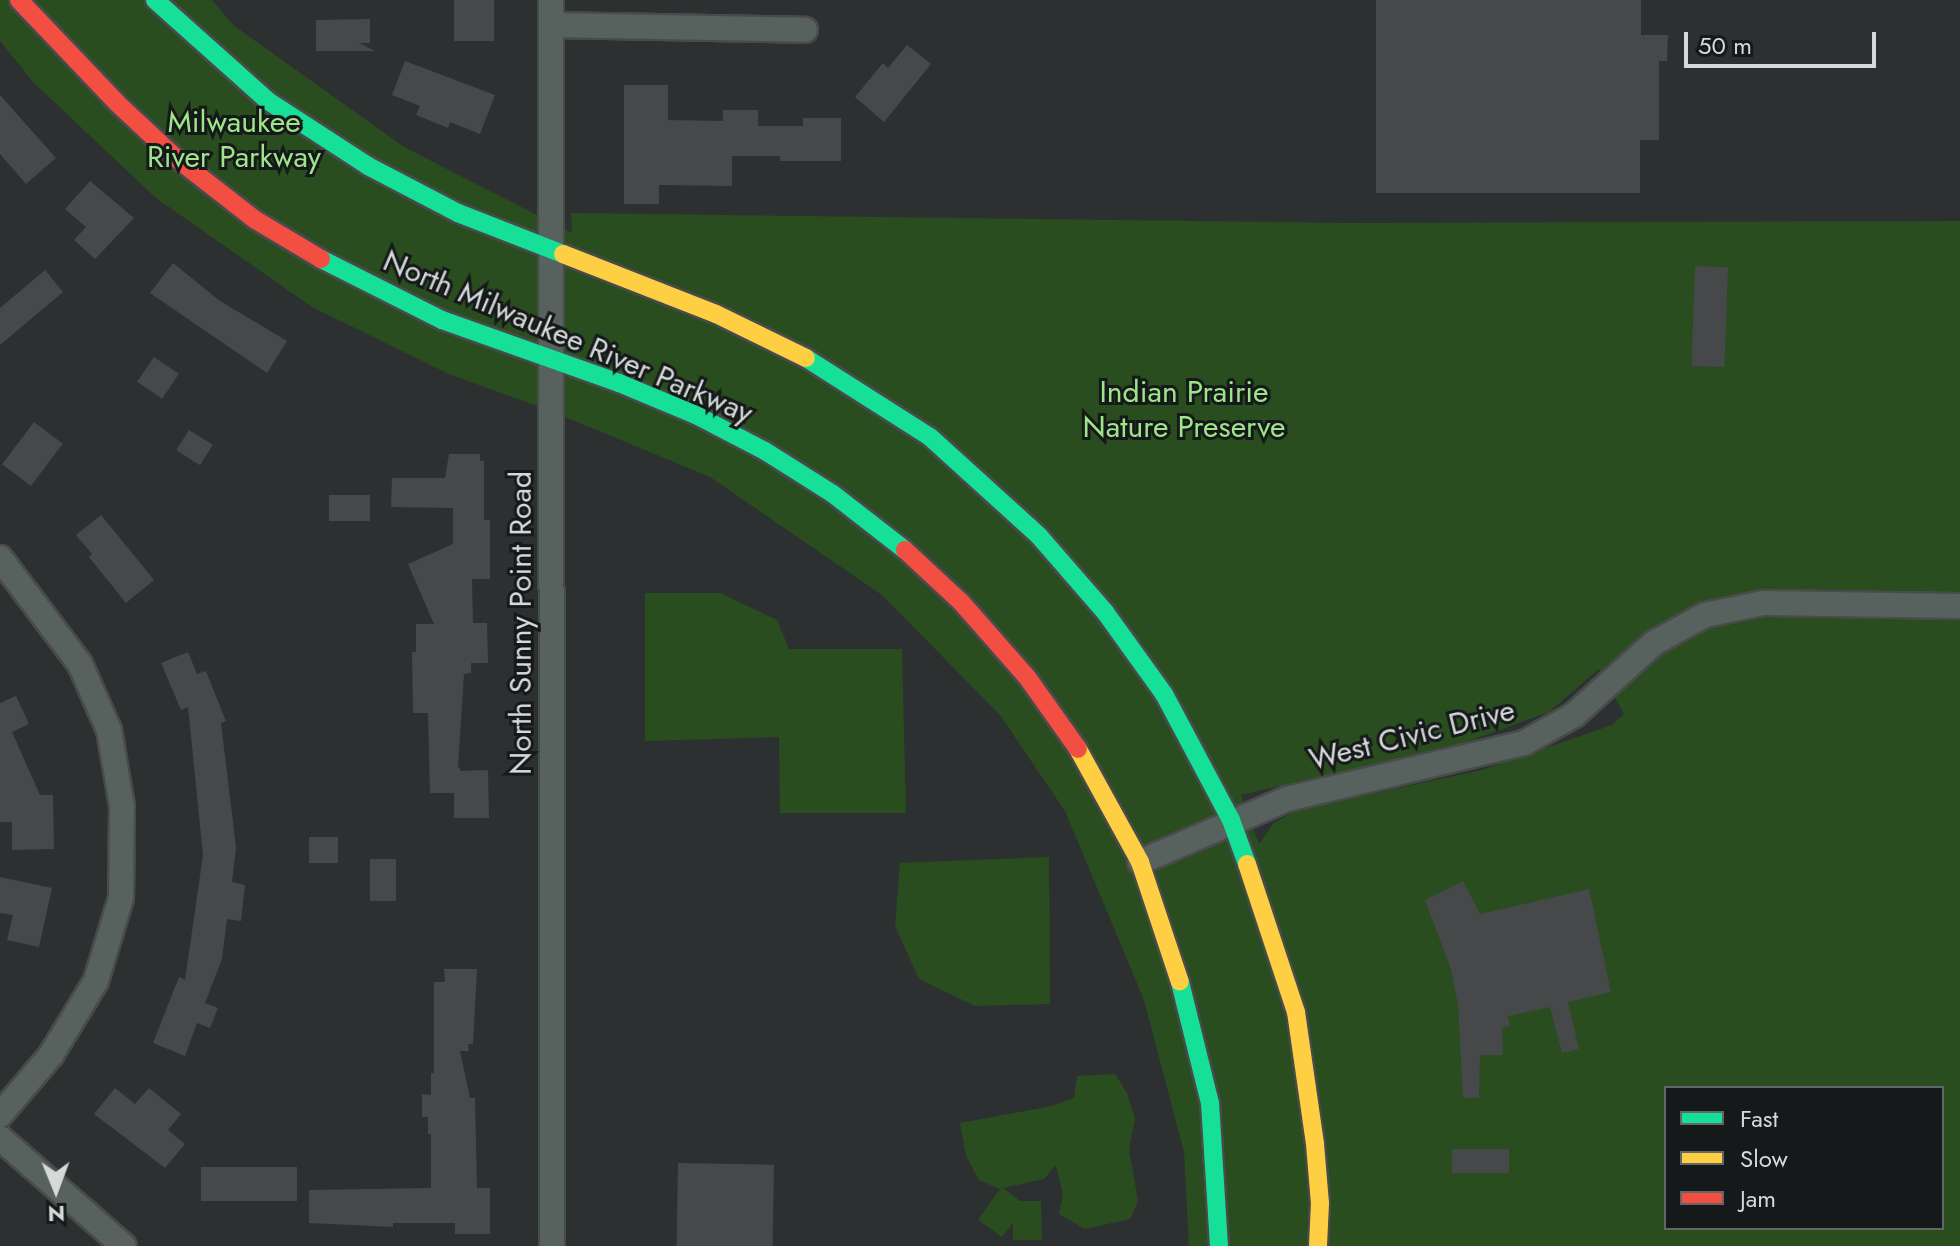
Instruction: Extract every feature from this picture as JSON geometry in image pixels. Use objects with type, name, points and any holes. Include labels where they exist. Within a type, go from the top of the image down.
[{"type":"street","name":"North Milwaukee River Parkway","points":[[19,0],[118,104],[176,158],[254,219],[345,274],[414,307],[553,362],[619,383],[696,415],[765,451],[833,494],[894,540],[961,602],[1027,677],[1071,737],[1140,862],[1175,960],[1210,1103],[1217,1170],[1219,1246]]},
{"type":"street","points":[[155,0],[169,16],[268,101],[368,166],[458,213],[716,314],[788,347],[919,430],[976,476],[1039,536],[1105,612],[1164,694],[1231,820],[1272,930],[1296,1012],[1315,1144],[1320,1203],[1318,1246]]},
{"type":"street","name":"North Sunny Point Road","points":[[551,12],[552,1246]]},
{"type":"street","points":[[551,12],[805,30]]},
{"type":"street","points":[[0,558],[80,664],[109,730],[122,806],[121,898],[96,981],[51,1055],[0,1115]]},
{"type":"street","name":"West Civic Drive","points":[[1140,862],[1231,820],[1287,799],[1524,743],[1574,715],[1654,643],[1705,615],[1763,603],[1960,606]]},
{"type":"street","points":[[0,1138],[124,1246]]},
{"type":"green space","points":[[0,0],[212,0],[233,25],[404,147],[572,233],[571,213],[1342,223],[1960,221],[1960,1246],[1189,1246],[1184,1152],[1144,1000],[1065,811],[1000,715],[882,595],[710,477],[551,411],[449,374],[312,307],[156,198],[34,83],[0,41]],"holes":[[[1599,669],[1624,714],[1612,725],[1482,770],[1296,810],[1274,823],[1259,844],[1241,795],[1461,744],[1549,712]]]},
{"type":"green space","points":[[645,593],[720,593],[777,620],[789,649],[902,649],[906,813],[780,813],[779,737],[645,741]]},
{"type":"green space","points":[[1049,857],[1050,1004],[975,1006],[919,979],[895,926],[900,863]]},
{"type":"green space","points":[[1115,1074],[1127,1093],[1135,1118],[1129,1149],[1138,1201],[1130,1219],[1085,1229],[1059,1214],[1063,1195],[1056,1165],[1044,1179],[1003,1188],[1020,1201],[1041,1201],[1042,1240],[1013,1240],[1013,1223],[1002,1237],[978,1220],[1000,1189],[979,1180],[966,1156],[960,1123],[1052,1106],[1074,1098],[1077,1076]]},
{"type":"building","points":[[454,0],[494,0],[494,41],[454,41]]},
{"type":"building","points":[[1376,0],[1641,0],[1641,35],[1668,35],[1667,61],[1659,61],[1659,140],[1640,140],[1640,193],[1376,193]]},
{"type":"building","points":[[370,19],[370,43],[359,43],[375,51],[316,51],[316,20]]},
{"type":"building","points":[[907,45],[931,64],[884,122],[855,97],[883,63],[888,68]]},
{"type":"building","points":[[405,61],[495,95],[480,134],[450,122],[448,128],[416,115],[420,106],[392,95]]},
{"type":"building","points":[[624,85],[668,85],[668,120],[723,121],[723,110],[758,110],[758,126],[803,126],[803,118],[841,118],[841,161],[780,161],[780,156],[732,156],[732,186],[659,185],[659,204],[624,204]]},
{"type":"building","points":[[0,95],[56,158],[26,184],[0,154]]},
{"type":"building","points":[[90,181],[134,218],[95,259],[74,240],[86,227],[65,209]]},
{"type":"building","points":[[173,263],[220,301],[287,341],[267,373],[150,293]]},
{"type":"building","points":[[1695,266],[1728,267],[1724,367],[1692,366]]},
{"type":"building","points":[[45,270],[63,292],[0,345],[0,308]]},
{"type":"building","points":[[154,357],[179,374],[162,399],[137,382]]},
{"type":"building","points":[[34,422],[63,444],[31,486],[2,464]]},
{"type":"building","points":[[189,430],[213,445],[200,465],[176,450]]},
{"type":"building","points":[[449,454],[480,454],[480,461],[484,461],[484,520],[490,520],[490,579],[472,579],[473,623],[487,623],[488,663],[471,663],[471,673],[464,674],[458,767],[461,771],[488,770],[489,818],[454,818],[454,793],[430,793],[428,713],[413,713],[412,652],[416,652],[416,624],[434,624],[408,564],[453,544],[453,508],[391,507],[392,478],[445,478]]},
{"type":"building","points":[[329,495],[370,495],[370,521],[329,521]]},
{"type":"building","points":[[101,515],[154,580],[126,603],[89,557],[92,554],[76,535]]},
{"type":"building","points":[[188,652],[197,674],[206,671],[226,721],[221,723],[236,847],[232,882],[245,885],[241,921],[227,919],[222,959],[205,1003],[218,1008],[210,1028],[197,1023],[185,1056],[153,1043],[179,977],[185,980],[203,855],[188,707],[181,710],[161,663]]},
{"type":"building","points":[[16,696],[29,724],[12,732],[40,795],[53,795],[54,849],[12,850],[12,822],[0,822],[0,703]]},
{"type":"building","points":[[309,837],[338,837],[338,863],[309,863]]},
{"type":"building","points":[[370,859],[396,859],[396,901],[370,901]]},
{"type":"building","points":[[0,877],[52,888],[39,947],[7,940],[13,915],[0,913]]},
{"type":"building","points":[[1463,881],[1480,914],[1589,889],[1611,992],[1568,1002],[1579,1049],[1562,1053],[1550,1007],[1508,1016],[1510,1026],[1502,1028],[1503,1055],[1480,1055],[1479,1098],[1463,1098],[1458,1005],[1451,969],[1425,900]]},
{"type":"building","points":[[444,969],[477,969],[473,1044],[468,1044],[469,1051],[460,1051],[470,1098],[475,1098],[477,1188],[490,1188],[490,1234],[455,1234],[455,1223],[393,1223],[393,1227],[309,1223],[309,1190],[431,1188],[431,1134],[428,1134],[428,1117],[422,1117],[422,1094],[431,1095],[431,1073],[434,1073],[434,982],[445,982]]},
{"type":"building","points":[[115,1088],[135,1104],[149,1088],[181,1114],[168,1130],[185,1144],[165,1168],[94,1114]]},
{"type":"building","points":[[1452,1149],[1509,1149],[1509,1173],[1452,1173]]},
{"type":"building","points":[[678,1163],[774,1165],[773,1246],[677,1246]]},
{"type":"building","points":[[201,1167],[297,1167],[297,1201],[201,1201]]},
{"type":"traffic: fast","points":[[155,0],[268,101],[368,166],[458,213],[563,254]]},
{"type":"traffic: fast","points":[[321,259],[442,320],[619,383],[696,415],[765,451],[833,494],[905,550]]},
{"type":"traffic: fast","points":[[806,358],[930,437],[1039,536],[1105,612],[1164,694],[1231,820],[1247,864]]},
{"type":"traffic: fast","points":[[1180,982],[1210,1103],[1219,1246]]},
{"type":"traffic: slow","points":[[563,254],[716,314],[806,358]]},
{"type":"traffic: slow","points":[[1078,749],[1140,862],[1180,982]]},
{"type":"traffic: slow","points":[[1247,864],[1296,1012],[1315,1144],[1320,1203],[1318,1246]]},
{"type":"traffic: jam","points":[[19,0],[118,104],[176,158],[254,219],[321,259]]},
{"type":"traffic: jam","points":[[905,550],[961,602],[1027,677],[1078,749]]},
{"type":"park label","name":"Milwaukee River Parkway","points":[[234,139]]},
{"type":"park label","name":"Indian Prairie Nature Preserve","points":[[1184,409]]}]
